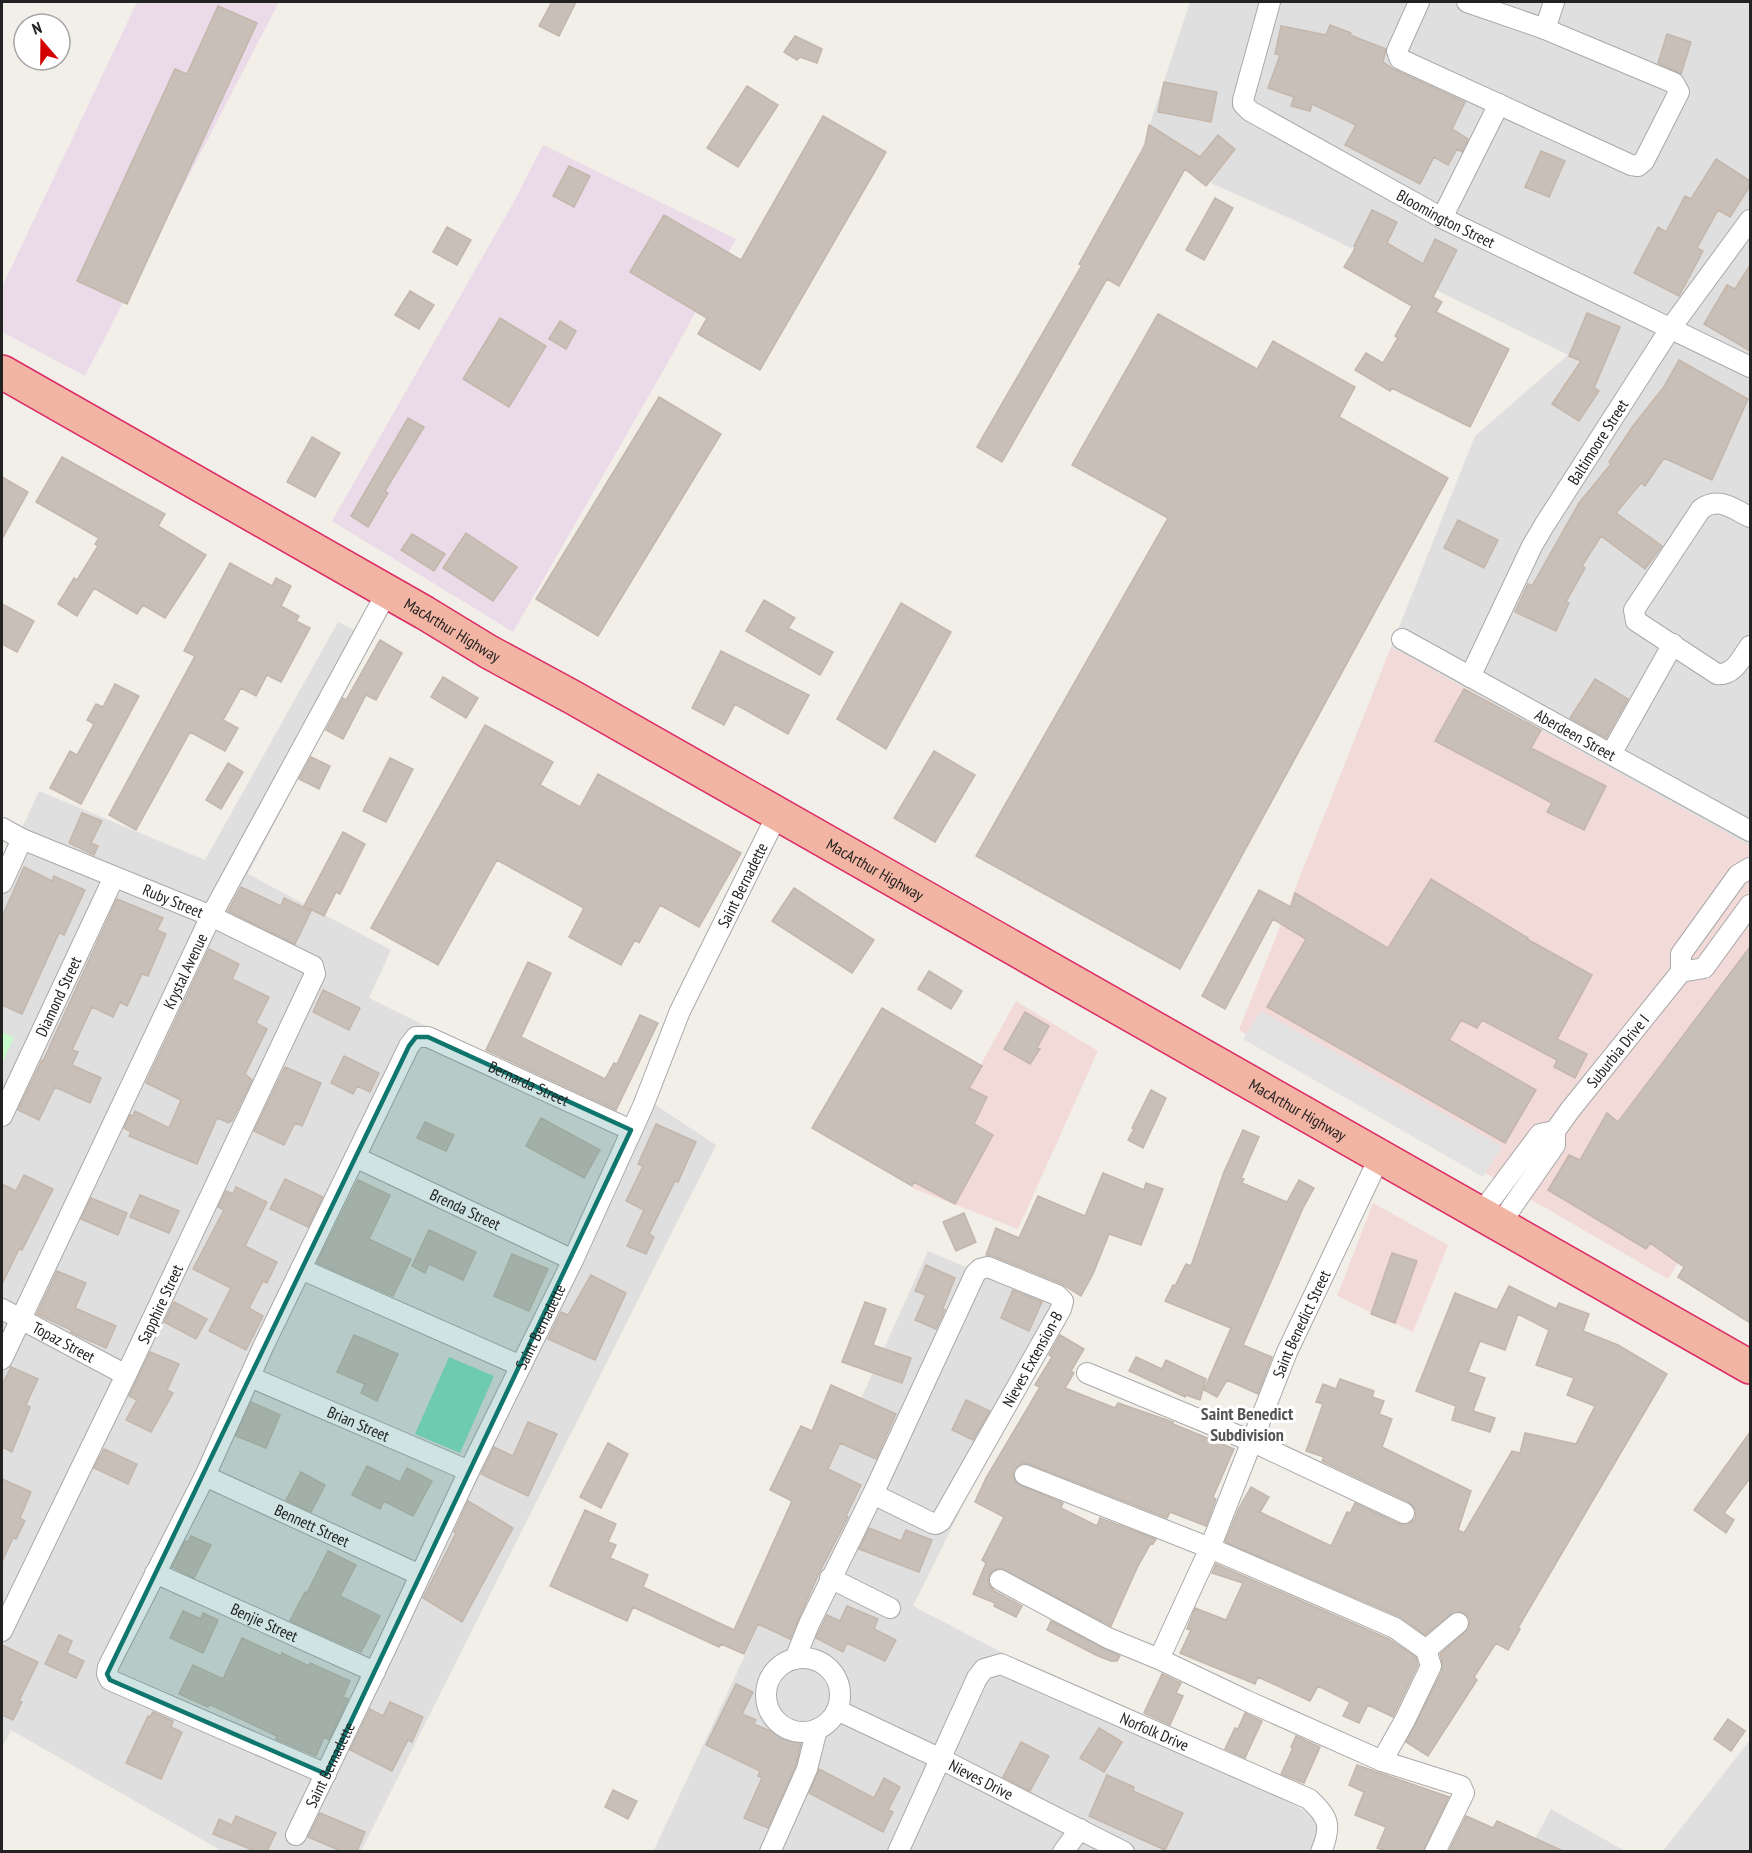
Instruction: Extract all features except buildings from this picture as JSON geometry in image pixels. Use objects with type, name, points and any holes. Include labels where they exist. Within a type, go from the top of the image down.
[{"type":"highway","name":"MacArthur Highway","points":[[2,372],[387,591],[489,652],[778,813],[1750,1367]]},
{"type":"street","name":"Bloomington Street","points":[[1270,2],[1244,100],[1245,108],[1442,218],[1750,367]]},
{"type":"street","points":[[1419,2],[1397,51],[1400,59],[1631,165],[1638,166],[1644,161],[1679,92],[1674,83],[1545,29],[1467,2]]},
{"type":"street","points":[[1545,29],[1554,2]]},
{"type":"street","points":[[1442,218],[1499,104]]},
{"type":"street","name":"Baltimoore Street","points":[[1470,677],[1532,546],[1545,524],[1670,328],[1750,220]]},
{"type":"street","points":[[1750,517],[1721,503],[1708,504],[1701,509],[1634,610],[1636,621],[1717,674],[1725,675],[1731,672],[1750,646]]},
{"type":"street","name":"Krystal Avenue","points":[[2,1359],[211,916],[387,591]]},
{"type":"street","name":"Aberdeen Street","points":[[1402,639],[1750,831]]},
{"type":"street","points":[[1611,754],[1673,644]]},
{"type":"street","name":"Saint Bernadette","points":[[296,1836],[469,1471],[573,1260],[643,1106],[680,1011],[778,813]]},
{"type":"street","name":"Ruby Street","points":[[2,828],[22,839],[114,878],[211,916],[313,966],[315,974]]},
{"type":"street","points":[[2,883],[22,839]]},
{"type":"street","name":"Suburbia Drive I","points":[[1490,1218],[1555,1145],[1555,1131],[1681,972],[1681,954],[1738,875],[1750,868]]},
{"type":"street","name":"Diamond Street","points":[[2,1116],[114,878]]},
{"type":"street","points":[[1681,972],[1704,968],[1750,905]]},
{"type":"street","name":"Sapphire Street","points":[[2,1631],[126,1375],[315,974]]},
{"type":"street","name":"Bernarda Street","points":[[356,1157],[409,1046],[416,1037],[428,1037],[631,1130]]},
{"type":"street","name":"Saint Benedict Street","points":[[1159,1659],[1210,1548],[1291,1343],[1380,1156]]},
{"type":"street","points":[[326,1774],[110,1680],[106,1674],[205,1476],[356,1157]]},
{"type":"street","name":"Brenda Street","points":[[356,1157],[573,1260]]},
{"type":"street","name":"Nieves Extension-B","points":[[795,1659],[830,1578],[873,1494],[975,1274],[980,1269],[988,1267],[1057,1295],[1062,1301],[1061,1309],[940,1521],[934,1524],[873,1494]]},
{"type":"street","points":[[301,1269],[521,1366]]},
{"type":"street","name":"Topaz Street","points":[[2,1309],[126,1375]]},
{"type":"street","points":[[1087,1373],[1251,1441],[1404,1513]]},
{"type":"street","name":"Brian Street","points":[[250,1377],[469,1471]]},
{"type":"street","points":[[1025,1475],[1210,1548],[1395,1628],[1426,1650],[1431,1666],[1382,1761]]},
{"type":"street","name":"Bennett Street","points":[[205,1476],[420,1575]]},
{"type":"street","name":"Benjie Street","points":[[155,1573],[375,1672]]},
{"type":"street","points":[[830,1578],[890,1608]]},
{"type":"street","points":[[1000,1580],[1108,1638],[1159,1659],[1245,1700],[1382,1761],[1461,1786],[1464,1793],[1435,1851]]},
{"type":"street","points":[[1426,1650],[1458,1623]]},
{"type":"street","points":[[807,1658],[818,1661],[828,1668],[839,1687],[840,1699],[837,1710],[825,1725],[817,1729],[805,1732],[793,1730],[782,1725],[773,1717],[768,1706],[767,1688],[775,1672],[784,1664],[795,1659],[807,1658]]},
{"type":"street","name":"Norfolk Drive","points":[[941,1760],[977,1678],[984,1669],[1001,1664],[1309,1799],[1321,1809],[1327,1820],[1328,1831],[1321,1851]]},
{"type":"street","name":"Nieves Drive","points":[[837,1710],[1124,1851]]},
{"type":"street","points":[[770,1851],[807,1769],[817,1729]]},
{"type":"street","points":[[898,1851],[941,1760]]},
{"type":"street","points":[[1063,1851],[1080,1829]]},
{"type":"highlighted area","points":[[416,1037],[428,1037],[631,1130],[326,1774],[110,1680],[107,1674],[409,1046]]},
{"type":"shaded area","points":[[137,2],[279,2],[85,376],[2,332],[2,287]]},
{"type":"shaded area","points":[[1190,2],[1750,2],[1750,846],[1391,647],[1475,436],[1568,355],[1142,148]]},
{"type":"shaded area","points":[[543,145],[736,239],[513,632],[332,521],[511,207]]},
{"type":"shaded area","points":[[338,622],[371,638],[248,874],[391,950],[369,998],[628,1126],[648,1100],[716,1145],[361,1851],[222,1851],[11,1730],[2,1748],[2,872],[39,791],[205,860]]},
{"type":"shaded area","points":[[1391,647],[1750,846],[1750,1149],[1668,1279],[1239,1030]]},
{"type":"shaded area","points":[[1016,1001],[1098,1051],[1018,1229],[912,1188]]},
{"type":"shaded area","points":[[1261,1011],[1502,1146],[1483,1177],[1243,1039]]},
{"type":"shaded area","points":[[1373,1203],[1448,1245],[1413,1332],[1337,1296]]},
{"type":"shaded area","points":[[928,1251],[1061,1307],[913,1606],[1334,1826],[1326,1852],[653,1852]]},
{"type":"shaded area","points":[[1750,1740],[1750,1851],[1663,1851]]},
{"type":"shaded area","points":[[1551,1809],[1625,1851],[1528,1852]]},
{"type":"green space","points":[[2,1032],[14,1038],[2,1064]]},
{"type":"green space","points":[[449,1357],[494,1376],[460,1453],[415,1434]]},
{"type":"district","name":"Saint Benedict Subdivision","points":[[1247,1423]]}]
